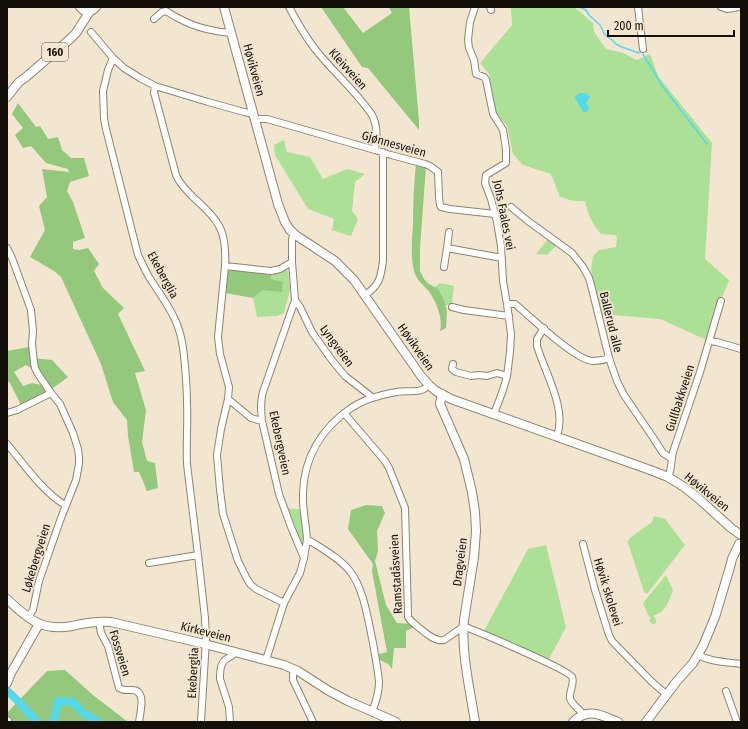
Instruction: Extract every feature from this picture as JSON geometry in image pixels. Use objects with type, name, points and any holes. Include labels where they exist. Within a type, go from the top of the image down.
[{"type":"main road","name":"Høvikveien","points":[[224,7],[285,222],[294,233],[340,266],[354,280],[429,385],[445,396],[666,476],[691,492],[731,528],[740,544]]},
{"type":"main road","name":"160","points":[[81,24],[81,8],[86,11],[95,8]]},
{"type":"main road","name":"160","points":[[7,97],[20,82],[76,33],[81,24],[95,8]]},
{"type":"main road","name":"160","points":[[7,102],[26,77]]},
{"type":"main road","name":"Dragveien","points":[[445,396],[440,404],[466,465],[475,512],[476,531],[474,557],[463,627],[464,652],[475,722]]},
{"type":"main road","points":[[649,721],[698,655],[705,642],[715,617],[732,559],[740,544]]},
{"type":"main road","name":"Kirkeveien","points":[[7,599],[28,617],[47,627],[57,628],[99,621],[117,623],[280,664],[294,669],[338,696],[376,716],[396,722]]},
{"type":"main road","points":[[7,683],[39,624]]},
{"type":"main road","points":[[573,722],[583,715],[591,713],[618,722]]},
{"type":"street","name":"Kleivveien","points":[[290,7],[315,49],[352,90],[375,119],[377,138],[375,150]]},
{"type":"street","name":"Johs Faales vei","points":[[475,7],[470,22],[468,40],[469,48],[474,60],[476,74],[486,80],[493,114],[502,130],[506,149],[506,163],[486,175],[485,183],[495,214],[501,246],[503,281],[511,334],[507,376],[494,414]]},
{"type":"street","points":[[638,7],[643,48]]},
{"type":"street","points":[[721,7],[739,7]]},
{"type":"street","name":"Høvikveien","points":[[154,20],[162,12],[166,11],[181,20],[195,25],[231,34]]},
{"type":"street","points":[[91,32],[113,58],[135,75],[155,86],[154,93],[176,176],[181,185],[202,204],[216,220],[219,226],[224,241],[225,266],[218,337],[220,354],[229,387],[217,455],[223,514],[238,561],[251,585],[284,603]]},
{"type":"street","name":"Ekeberglia","points":[[113,58],[108,70],[103,91],[106,129],[138,255],[149,277],[174,317],[180,334],[184,354],[188,402],[186,457],[205,618],[201,721]]},
{"type":"street","name":"Gjønnesveien","points":[[155,86],[208,102],[253,112],[258,118],[274,121],[425,164],[438,172],[439,198],[441,207],[446,209],[495,214]]},
{"type":"street","points":[[366,295],[375,288],[382,274],[383,152]]},
{"type":"street","name":"Ballerud alle","points":[[510,207],[572,253],[583,267],[589,278],[609,358],[617,381],[624,395],[663,453],[671,460]]},
{"type":"street","points":[[444,267],[449,232]]},
{"type":"street","name":"Ekebergveien","points":[[294,233],[292,239],[292,262],[295,300],[262,392],[261,401],[262,421],[280,494],[291,527],[304,558]]},
{"type":"street","name":"Løkebergveien","points":[[7,248],[31,310],[33,331],[32,344],[35,368],[60,404],[70,426],[79,456],[76,480],[65,505],[40,581],[33,610],[28,617]]},
{"type":"street","name":"Johs Faales vei","points":[[447,248],[502,258]]},
{"type":"street","points":[[225,266],[271,271],[280,270],[292,262]]},
{"type":"street","name":"Lyngveien","points":[[295,300],[312,332],[338,368],[345,376],[372,397]]},
{"type":"street","name":"Gullbakkveien","points":[[666,476],[721,301]]},
{"type":"street","points":[[507,304],[515,304],[568,349],[586,359],[593,361],[609,358]]},
{"type":"street","points":[[452,307],[509,316]]},
{"type":"street","points":[[544,328],[537,339],[537,346],[558,407],[560,422],[557,436]]},
{"type":"street","points":[[709,341],[741,349]]},
{"type":"street","points":[[453,364],[452,369],[456,372],[470,376],[487,376],[496,373],[507,376]]},
{"type":"street","points":[[266,660],[284,603],[300,573],[304,558],[307,538],[303,492],[307,466],[322,435],[331,424],[344,413],[372,397],[398,392],[424,390],[429,385]]},
{"type":"street","points":[[7,413],[17,410],[51,393]]},
{"type":"street","points":[[228,399],[251,418],[262,421]]},
{"type":"street","name":"Ramstadåsveien","points":[[344,413],[385,461],[405,508],[408,617],[434,639],[441,641],[463,627]]},
{"type":"street","points":[[7,444],[47,491],[65,505]]},
{"type":"street","points":[[307,538],[349,570],[362,595],[370,628],[379,682],[376,716]]},
{"type":"street","name":"Høvik skolevei","points":[[583,544],[594,588],[612,641],[651,681],[667,695]]},
{"type":"street","points":[[149,563],[198,555]]},
{"type":"street","name":"Fossveien","points":[[99,621],[102,633],[108,646],[119,688],[125,691],[135,690],[141,695],[142,704],[140,722]]},
{"type":"street","points":[[463,627],[479,632],[536,657],[570,674],[573,680],[570,699],[583,715]]},
{"type":"street","points":[[230,722],[229,707],[220,678],[220,671],[223,661],[235,652]]},
{"type":"street","points":[[698,655],[714,661],[741,664]]},
{"type":"street","points":[[294,669],[294,680],[313,722]]},
{"type":"street","points":[[726,691],[737,722]]},
{"type":"green space","points":[[321,7],[343,7],[363,33],[392,13],[389,7],[409,7],[419,130],[368,68],[362,67]]},
{"type":"green space","points":[[511,7],[574,7],[593,23],[594,32],[606,49],[623,53],[637,60],[650,54],[658,76],[712,143],[705,259],[729,280],[709,341],[660,319],[599,314],[591,270],[593,256],[599,250],[616,247],[617,237],[615,235],[601,234],[591,219],[585,201],[574,201],[560,197],[551,174],[523,165],[513,154],[507,126],[495,111],[489,74],[480,63],[512,25]]},
{"type":"green space","points":[[18,103],[36,127],[40,126],[48,139],[58,137],[62,150],[71,158],[84,158],[89,176],[70,182],[67,191],[73,202],[85,238],[73,242],[73,249],[79,250],[88,248],[99,264],[94,271],[103,288],[124,308],[118,314],[145,371],[135,373],[146,410],[142,442],[147,461],[155,463],[158,488],[147,491],[139,472],[134,472],[127,420],[113,402],[101,364],[61,277],[54,271],[30,257],[45,230],[39,206],[47,197],[42,169],[69,172],[68,169],[46,163],[31,146],[23,148],[15,135],[23,128],[12,114]]},
{"type":"green space","points":[[284,140],[287,152],[310,157],[323,179],[347,169],[365,174],[355,182],[352,211],[358,219],[351,236],[332,230],[334,219],[308,209],[275,155],[274,145]]},
{"type":"green space","points":[[416,163],[426,166],[420,248],[420,271],[424,279],[429,284],[438,289],[444,300],[447,311],[446,328],[440,331],[441,322],[435,302],[430,293],[416,277],[412,262]]},
{"type":"green space","points":[[548,239],[557,245],[547,255],[536,254]]},
{"type":"green space","points":[[228,268],[271,275],[271,279],[283,282],[282,292],[263,290],[253,298],[225,293]]},
{"type":"green space","points":[[286,270],[288,271],[290,290],[284,313],[277,316],[257,317],[253,298],[267,285],[271,275]]},
{"type":"green space","points":[[440,283],[454,286],[452,303],[444,306],[433,289]]},
{"type":"green space","points":[[29,347],[32,358],[52,360],[68,377],[53,388],[21,405],[7,380],[7,351]],"holes":[[[26,365],[40,374],[47,386],[32,383],[23,386],[14,372]]]},
{"type":"green space","points":[[366,505],[382,506],[385,513],[377,531],[378,551],[375,561],[386,605],[397,623],[413,624],[416,626],[406,631],[406,648],[394,648],[392,669],[388,664],[380,660],[379,654],[387,652],[372,571],[373,564],[348,529],[351,510]]},
{"type":"green space","points":[[288,508],[302,510],[305,545],[302,546]]},
{"type":"green space","points":[[654,516],[665,519],[685,545],[647,594],[644,592],[628,541],[652,522]]},
{"type":"green space","points":[[546,545],[566,627],[548,661],[484,631],[528,549]]},
{"type":"green space","points":[[666,575],[673,590],[664,609],[653,616],[655,617],[656,621],[655,624],[652,624],[649,621],[651,617],[649,617],[643,603]]},
{"type":"green space","points":[[65,670],[93,695],[128,722],[11,722],[7,713],[47,671]]},
{"type":"water","points":[[580,93],[586,94],[590,97],[586,103],[589,108],[587,112],[583,112],[575,98]]},
{"type":"waterway","points":[[579,7],[586,10],[589,15],[600,25],[605,35],[616,44],[639,53]]},
{"type":"waterway","points":[[643,54],[663,87],[707,144]]},
{"type":"waterway","points":[[7,691],[38,722]]},
{"type":"waterway","points":[[53,722],[58,701],[73,702],[82,712],[98,722]]}]
